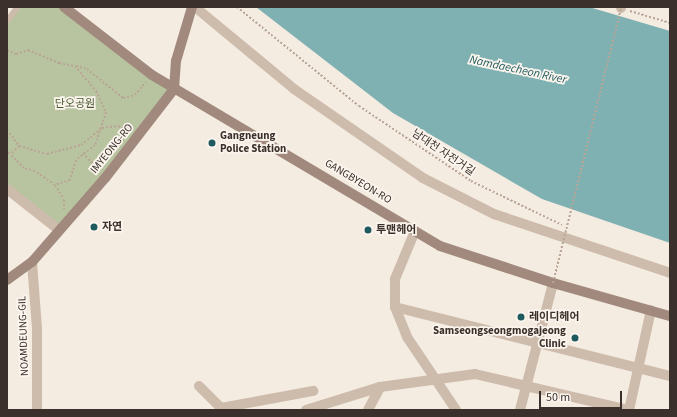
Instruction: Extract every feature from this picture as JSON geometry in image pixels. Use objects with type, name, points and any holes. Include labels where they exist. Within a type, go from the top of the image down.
[{"type":"street","name":"GANGBYEON-RO","points":[[64,7],[152,75],[174,89],[440,246],[553,283],[670,316]]},
{"type":"street","points":[[174,89],[176,62],[192,7]]},
{"type":"street","points":[[195,7],[294,88],[423,178],[494,214],[670,273]]},
{"type":"street","name":"IMYEONG-RO","points":[[7,280],[32,262],[106,177],[174,89]]},
{"type":"street","points":[[7,189],[59,230]]},
{"type":"street","points":[[416,231],[395,279],[395,307],[407,336],[456,410]]},
{"type":"street","name":"NOAMDEUNG-GIL","points":[[32,262],[37,330],[37,410]]},
{"type":"street","points":[[520,410],[525,385],[553,283]]},
{"type":"street","points":[[395,307],[670,376]]},
{"type":"street","points":[[306,410],[380,387],[475,374],[628,410],[651,310]]},
{"type":"street","points":[[199,386],[222,409],[313,391]]},
{"type":"street","points":[[368,410],[380,387]]},
{"type":"lane","points":[[7,21],[18,7]]},
{"type":"path","name":"남대천 자전거길","points":[[237,7],[359,106],[470,182],[575,230]]},
{"type":"path","points":[[553,283],[620,7],[670,23]]},
{"type":"path","points":[[7,50],[16,54],[28,50],[59,64],[87,69],[123,98],[135,95],[152,75]]},
{"type":"path","points":[[55,185],[70,180],[76,160],[95,144],[102,128],[103,106],[75,66]]},
{"type":"path","points":[[7,130],[19,146],[47,154],[60,152],[86,142],[102,128],[118,126],[139,135]]},
{"type":"path","points":[[12,153],[19,146]]},
{"type":"path","points":[[7,151],[12,153],[24,168],[35,171],[55,185],[64,208],[59,230]]},
{"type":"path","points":[[83,153],[91,165],[106,177]]},
{"type":"green space","name":"단오공원","points":[[18,7],[60,7],[174,89],[59,230],[7,189],[7,21]]},
{"type":"water","name":"Namdaecheon River","points":[[256,7],[589,7],[670,31],[670,243],[542,199],[393,113]]},
{"type":"place","name":"Gangneung Police Station","points":[[212,143]]},
{"type":"place","name":"자연","points":[[94,227]]},
{"type":"place","name":"투맨헤어","points":[[368,230]]},
{"type":"place","name":"레이디헤어","points":[[521,317]]},
{"type":"place","name":"Samseongseongmogajeong Clinic","points":[[575,338]]}]
